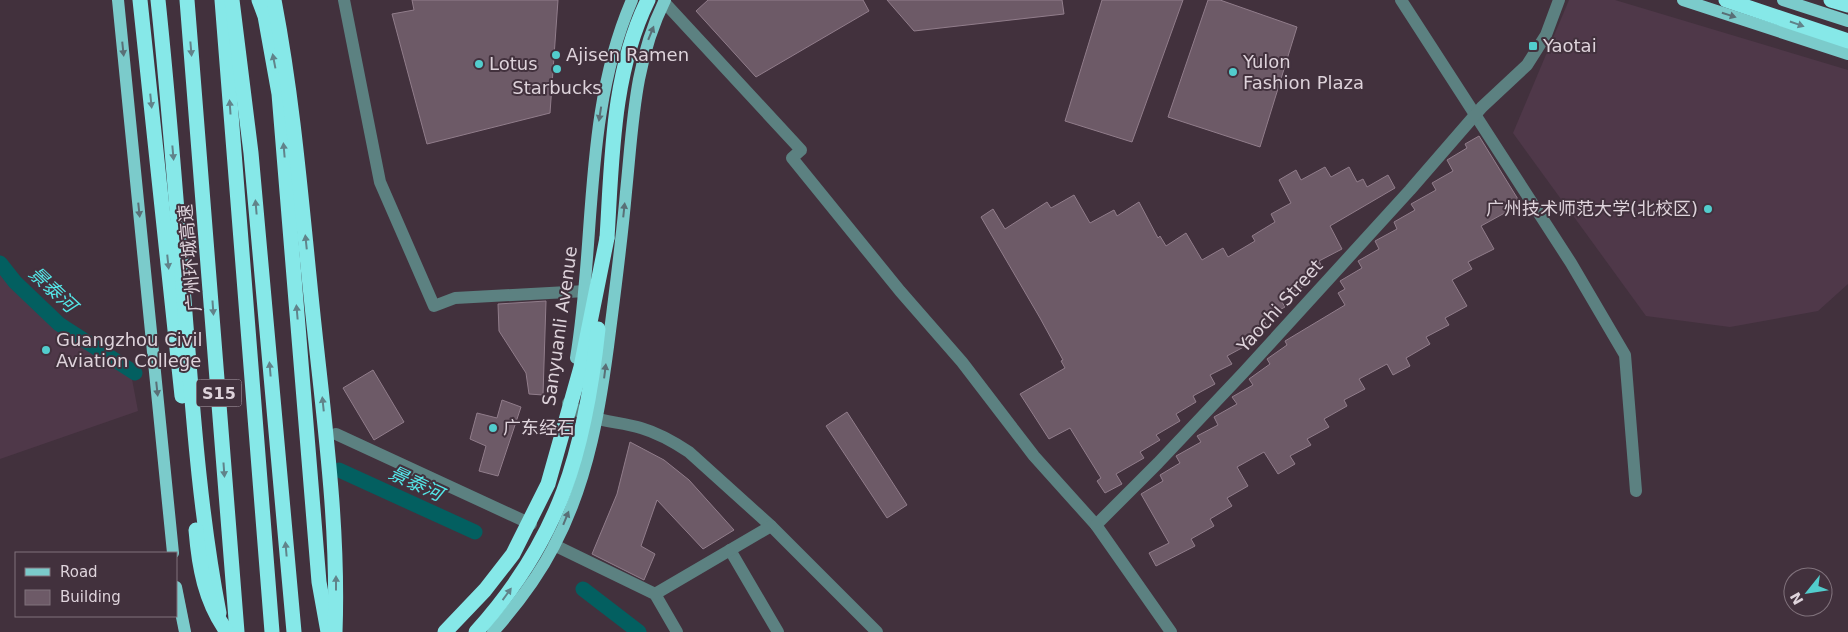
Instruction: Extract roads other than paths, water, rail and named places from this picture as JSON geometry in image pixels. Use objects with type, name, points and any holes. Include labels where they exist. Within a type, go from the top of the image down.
[{"type":"highway","points":[[140,0],[198,554],[208,598],[227,632]]},
{"type":"highway","points":[[158,0],[175,175],[203,523],[223,632]]},
{"type":"highway","name":"广州环城高速","points":[[187,0],[237,632]]},
{"type":"highway","name":"S15","points":[[222,0],[272,632]]},
{"type":"highway","points":[[232,0],[251,153],[294,632]]},
{"type":"highway","points":[[260,0],[275,65],[279,94],[319,582],[328,632]]},
{"type":"highway","points":[[274,0],[287,69],[331,479],[337,583],[335,632]]},
{"type":"highway","points":[[476,632],[498,607],[530,560],[557,510],[570,477],[589,400],[607,238],[619,95],[628,52],[648,0]]},
{"type":"highway","points":[[1726,0],[1848,41]]},
{"type":"highway","points":[[1831,0],[1848,5]]},
{"type":"highway","points":[[445,632],[485,590],[513,554],[548,484],[581,367],[607,238]]},
{"type":"main road","points":[[118,0],[173,552]]},
{"type":"main road","name":"Sanyuanli Avenue","points":[[454,632],[499,577],[531,524],[555,456],[568,403],[586,291],[597,147],[605,82],[614,47],[632,0]]},
{"type":"main road","points":[[1683,0],[1848,54]]},
{"type":"main road","points":[[1783,0],[1848,22]]},
{"type":"main road","points":[[493,632],[525,592],[554,545],[573,501],[597,420],[614,303],[636,88],[644,50],[664,1]]},
{"type":"main road","points":[[178,597],[185,632]]},
{"type":"street","points":[[344,0],[380,182],[434,306],[455,298],[586,291]]},
{"type":"street","points":[[1401,0],[1571,263],[1625,355],[1636,491]]},
{"type":"street","name":"Yaochi Street","points":[[1096,525],[1244,372],[1498,90],[1527,65],[1539,48],[1559,0]]},
{"type":"street","points":[[664,1],[801,150],[792,158],[900,291],[962,362],[1034,456],[1096,525],[1171,632]]},
{"type":"street","points":[[568,403],[585,416],[643,428],[674,442],[704,463],[771,526],[877,632]]},
{"type":"street","points":[[336,434],[531,524]]},
{"type":"street","points":[[655,594],[771,526]]},
{"type":"street","points":[[554,545],[655,594],[677,632]]},
{"type":"street","points":[[730,550],[778,632]]},
{"type":"waterway","name":"景泰河","points":[[0,263],[15,282],[59,324],[135,373]]},
{"type":"waterway","name":"景泰河","points":[[339,470],[475,532]]},
{"type":"waterway","name":"景泰河","points":[[583,589],[639,632]]},
{"type":"place","name":"Yaotai","points":[[1533,46]]},
{"type":"place","name":"Ajisen Ramen","points":[[556,55]]},
{"type":"place","name":"Lotus","points":[[479,64]]},
{"type":"place","name":"Starbucks","points":[[557,69]]},
{"type":"place","name":"Yulon Fashion Plaza","points":[[1233,72]]},
{"type":"place","name":"广州技术师范大学(北校区)","points":[[1708,209]]},
{"type":"place","name":"Guangzhou Civil Aviation College","points":[[46,350]]},
{"type":"place","name":"广东经石","points":[[493,428]]}]
